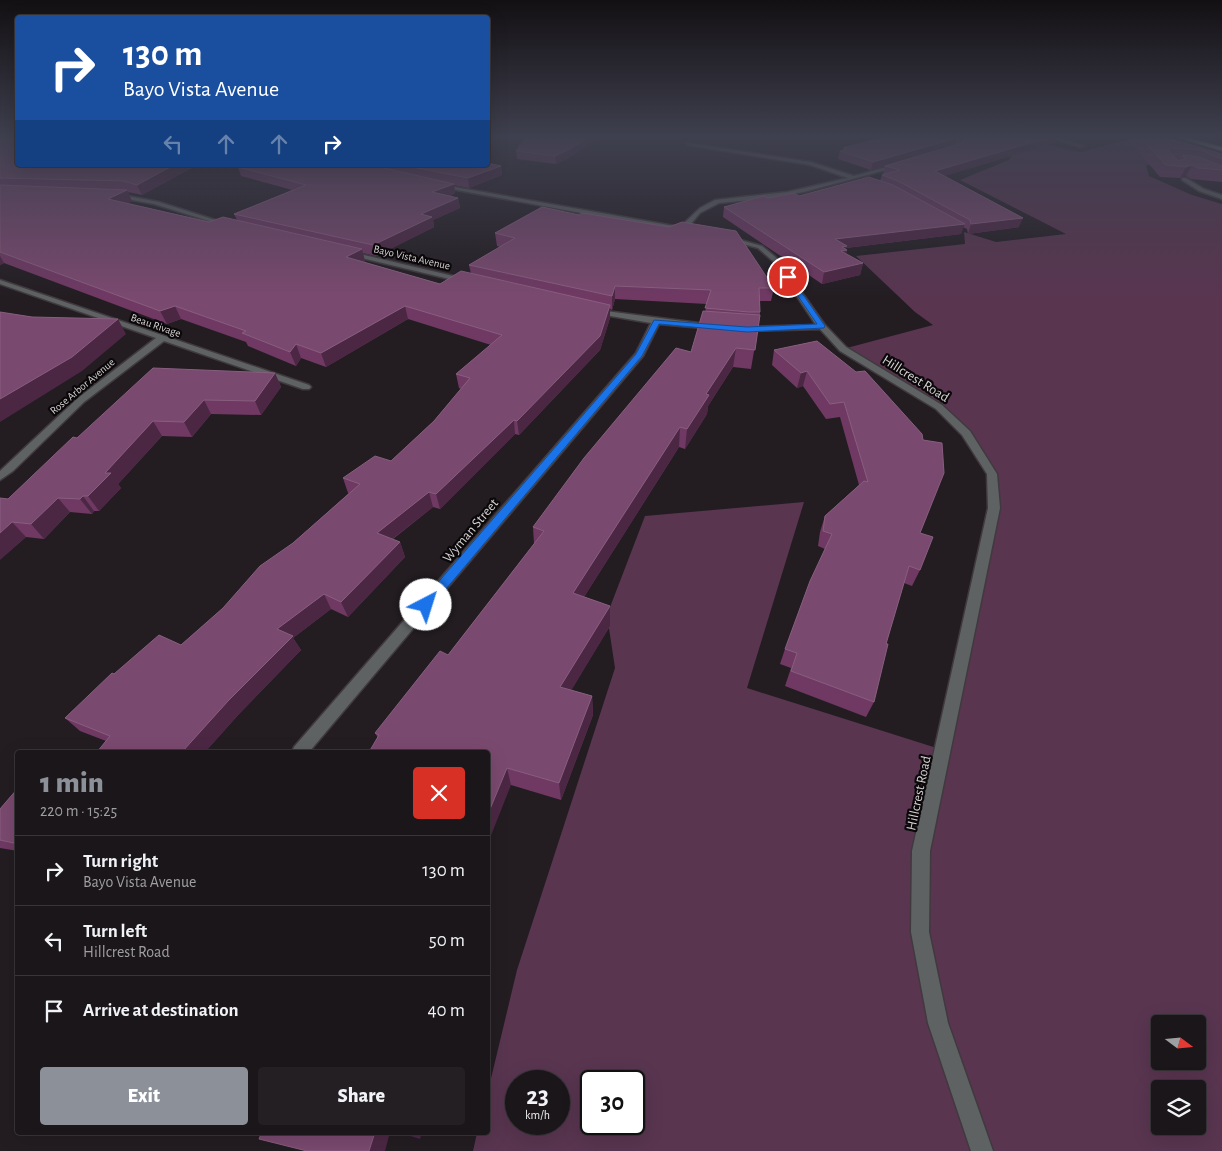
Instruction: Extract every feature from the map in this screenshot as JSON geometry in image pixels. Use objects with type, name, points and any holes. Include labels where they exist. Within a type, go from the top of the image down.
[{"type":"street","points":[[460,190],[699,232]]},
{"type":"street","points":[[682,229],[708,205],[726,199],[770,196],[801,190]]},
{"type":"street","points":[[1202,190],[1222,197]]},
{"type":"street","points":[[101,194],[137,198],[206,220],[236,227]]},
{"type":"street","name":"Hillcrest Road","points":[[716,236],[760,247],[777,261],[822,326],[842,349],[939,407],[966,433],[992,474],[994,508],[921,851],[920,932],[936,1014],[982,1151]]},
{"type":"street","name":"Bayo Vista Avenue","points":[[343,252],[475,284]]},
{"type":"street","name":"Beau Rivage","points":[[0,282],[161,339],[306,387]]},
{"type":"street","points":[[585,309],[656,321],[720,327]]},
{"type":"street","name":"Wyman Street","points":[[302,750],[640,354],[656,321]]},
{"type":"street","points":[[738,329],[822,326]]},
{"type":"street","name":"Rose Arbor Avenue","points":[[0,477],[21,460],[69,411],[161,339]]},
{"type":"shaded area","points":[[979,190],[1180,190],[1222,204],[1222,1151],[473,1151],[477,1135],[490,1135],[490,1083],[517,970],[615,668],[607,615],[645,516],[804,502],[747,688],[943,750],[994,508],[992,474],[966,433],[939,407],[843,349],[933,325],[915,312],[856,256],[965,244],[964,232],[996,242],[1066,234]]},
{"type":"building","points":[[0,190],[127,190],[108,199],[209,222],[223,217],[362,249],[346,257],[440,284],[461,271],[610,305],[600,336],[517,421],[514,420],[436,494],[429,492],[377,533],[400,542],[341,602],[324,594],[277,629],[293,636],[228,701],[184,750],[99,750],[110,736],[65,718],[112,673],[114,674],[159,635],[181,645],[223,608],[260,566],[293,543],[360,484],[343,478],[375,456],[391,461],[434,421],[470,378],[456,374],[502,335],[405,306],[321,353],[296,344],[290,352],[242,333],[246,331],[175,306],[160,311],[0,252]]},
{"type":"building","points":[[294,190],[438,190],[432,192],[458,198],[421,214],[432,217],[373,245],[234,214]]},
{"type":"building","points":[[822,190],[902,190],[965,224],[835,239],[847,246],[842,247],[847,250],[841,251],[863,263],[824,272],[724,207],[764,196],[768,198],[794,193],[799,196]]},
{"type":"building","points":[[914,190],[970,190],[1023,218],[971,224],[970,220]]},
{"type":"building","points":[[542,207],[579,215],[582,213],[669,227],[682,222],[736,231],[774,288],[759,288],[760,312],[749,312],[705,308],[711,290],[615,286],[612,296],[469,265],[515,238],[495,233]]},
{"type":"building","points":[[703,311],[760,315],[755,350],[736,348],[706,394],[709,395],[687,429],[680,427],[573,593],[610,606],[560,687],[592,696],[559,783],[507,768],[490,809],[490,750],[370,750],[379,735],[375,733],[440,651],[448,655],[544,531],[533,527],[584,458],[676,348],[691,352]]},
{"type":"building","points":[[0,312],[32,317],[118,319],[72,357],[0,399]]},
{"type":"building","points":[[817,341],[856,372],[865,371],[922,434],[923,440],[942,443],[944,473],[920,533],[933,537],[920,570],[909,566],[886,644],[888,644],[874,702],[791,671],[797,653],[785,649],[810,581],[832,534],[823,531],[825,516],[864,481],[868,482],[844,402],[830,404],[807,371],[801,373],[774,350]]},
{"type":"building","points":[[153,368],[275,373],[255,401],[204,400],[184,422],[153,421],[105,473],[111,473],[88,496],[83,496],[80,499],[58,498],[31,524],[12,522],[0,533],[0,498],[8,499],[73,437],[77,438]]},
{"type":"building","points":[[15,792],[15,843],[0,840],[0,809]]},
{"type":"building","points":[[261,1135],[374,1135],[369,1151],[307,1151],[259,1139]]},
{"type":"route","points":[[426,605],[640,354],[656,321],[747,330],[822,326],[788,277]]}]
